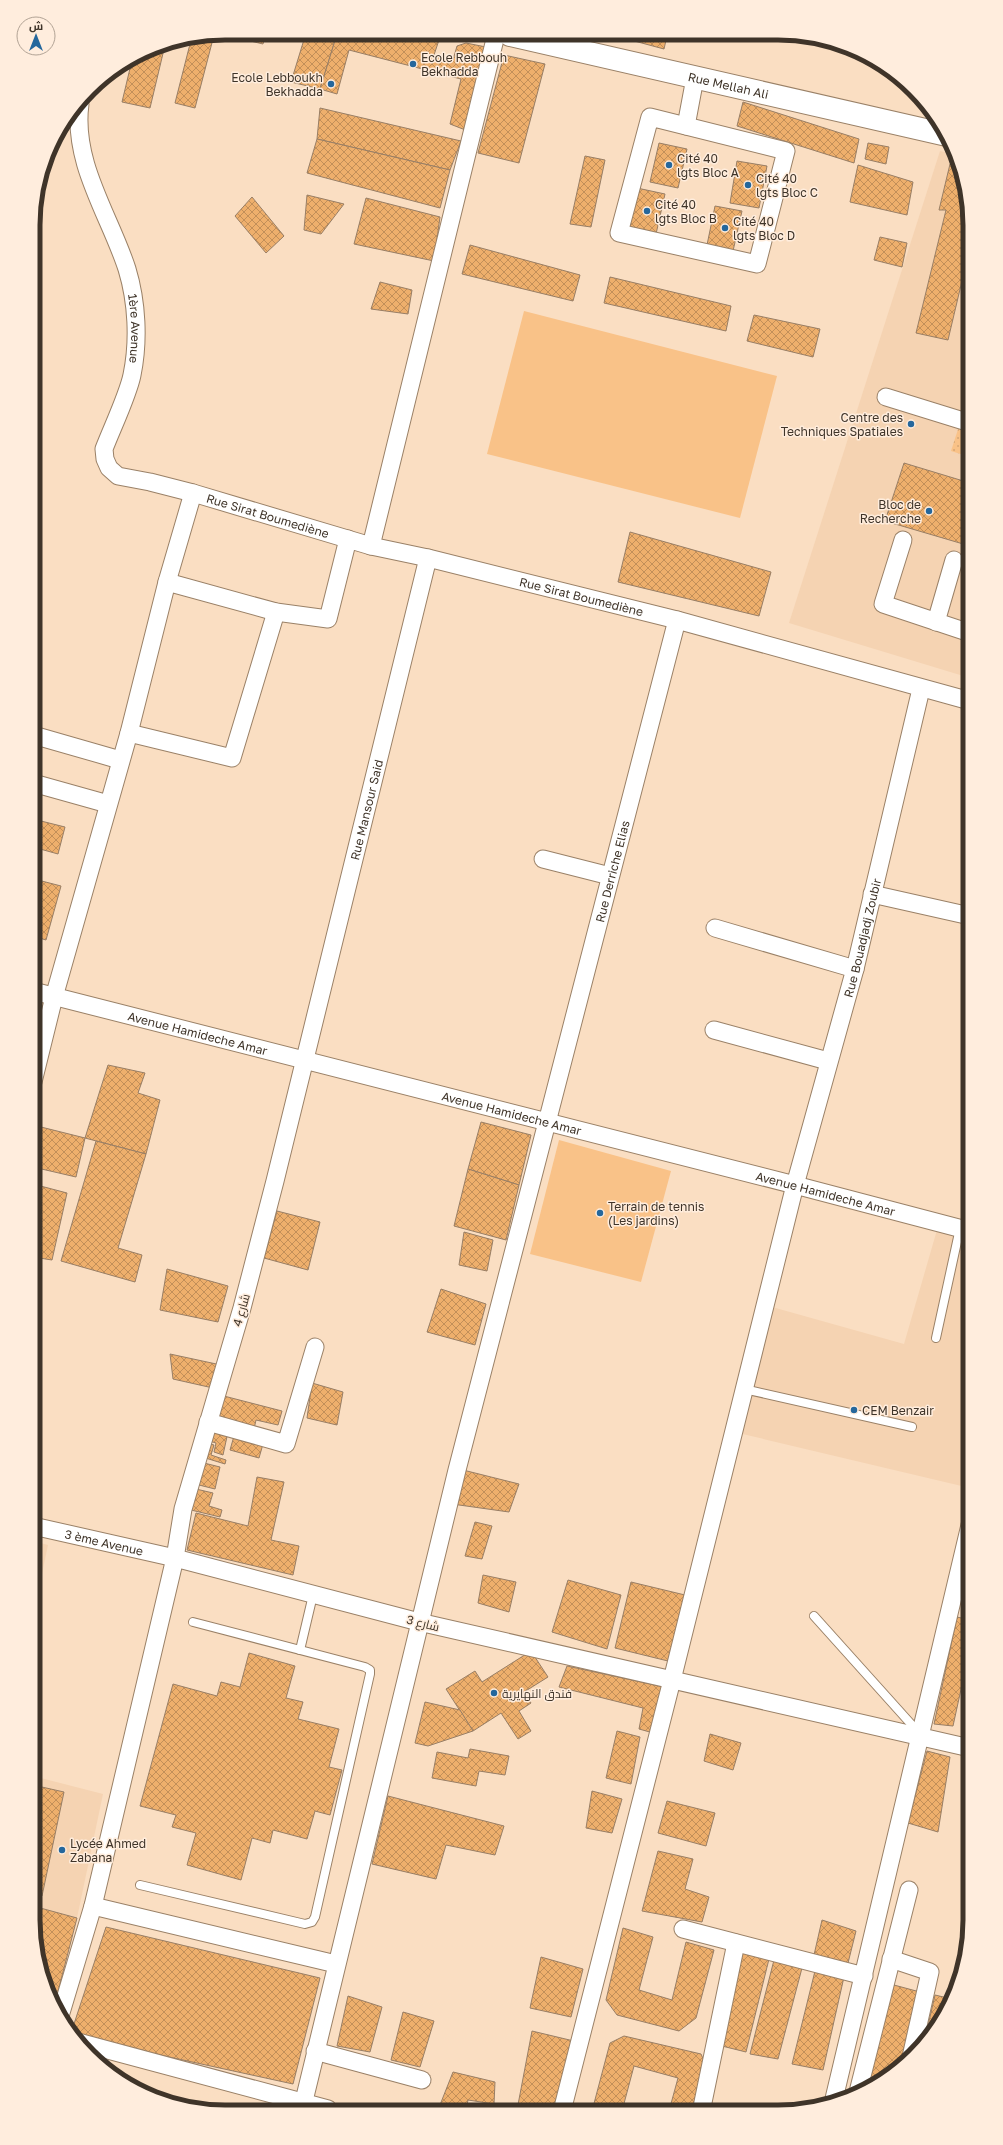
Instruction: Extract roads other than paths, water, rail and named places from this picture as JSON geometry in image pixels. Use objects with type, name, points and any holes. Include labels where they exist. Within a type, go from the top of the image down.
[{"type":"main road","name":"Rue Mellah Ali","points":[[532,40],[939,133]]},
{"type":"street","points":[[371,546],[495,40]]},
{"type":"street","points":[[686,126],[695,78]]},
{"type":"street","name":"1ère Avenue","points":[[80,109],[82,152],[101,205],[127,269],[134,300],[136,340],[132,376],[104,449],[105,459],[109,468],[118,476],[150,482],[193,493]]},
{"type":"street","points":[[650,117],[686,126],[786,151],[757,264],[619,233],[650,117]]},
{"type":"street","points":[[886,397],[963,421]]},
{"type":"street","points":[[40,1054],[54,997],[120,760],[129,733],[167,582],[193,493]]},
{"type":"street","name":"Rue Sirat Boumediène","points":[[193,493],[371,546],[428,558],[677,620],[921,689],[963,699]]},
{"type":"street","points":[[167,582],[276,612],[328,619],[348,539]]},
{"type":"street","points":[[903,540],[884,604],[963,631]]},
{"type":"street","name":"Rue Mansour Said","points":[[305,1061],[428,558]]},
{"type":"street","points":[[936,622],[954,560]]},
{"type":"street","points":[[129,733],[232,758],[276,612]]},
{"type":"street","name":"Rue Derriche Elias","points":[[302,2105],[419,1622],[677,620]]},
{"type":"street","name":"Rue Bouadjadj Zoubir","points":[[564,2105],[672,1680],[795,1184],[828,1061],[855,969],[921,689]]},
{"type":"street","points":[[40,737],[120,760]]},
{"type":"street","points":[[40,784],[108,804]]},
{"type":"street","points":[[543,859],[610,876]]},
{"type":"street","points":[[872,894],[963,914]]},
{"type":"street","points":[[715,928],[855,969]]},
{"type":"street","name":"Avenue Hamideche Amar","points":[[40,993],[795,1184],[963,1229]]},
{"type":"street","points":[[714,1030],[828,1061]]},
{"type":"street","name":"شارع 4","points":[[62,2008],[93,1906],[175,1558],[183,1509],[242,1308],[305,1061]]},
{"type":"street","points":[[208,1422],[286,1444],[315,1347]]},
{"type":"street","name":"3 ème Avenue","points":[[40,1528],[175,1558]]},
{"type":"street","name":"شارع 3","points":[[175,1558],[419,1622],[963,1746]]},
{"type":"street","points":[[835,2096],[963,1565]]},
{"type":"street","points":[[859,2086],[909,1890]]},
{"type":"street","points":[[93,1906],[336,1964]]},
{"type":"street","points":[[683,1929],[736,1943],[862,1984],[882,1997]]},
{"type":"street","points":[[702,2105],[736,1943]]},
{"type":"street","points":[[891,1959],[930,1972],[913,2046]]},
{"type":"street","points":[[89,2045],[302,2105]]},
{"type":"street","points":[[315,2051],[422,2080]]},
{"type":"lane","points":[[936,1338],[963,1237]]},
{"type":"lane","points":[[744,1389],[912,1427]]},
{"type":"lane","points":[[300,1650],[313,1595]]},
{"type":"lane","points":[[814,1616],[921,1736]]},
{"type":"lane","points":[[140,1885],[305,1924],[312,1922],[315,1917],[370,1670],[365,1667],[193,1622]]},
{"type":"place","name":"Ecole Rebbouh Bekhadda","points":[[413,64]]},
{"type":"place","name":"Ecole Lebboukh Bekhadda","points":[[331,84]]},
{"type":"place","name":"Cité 40 lgts Bloc A","points":[[669,165]]},
{"type":"place","name":"Cité 40 lgts Bloc C","points":[[748,185]]},
{"type":"place","name":"Cité 40 lgts Bloc B","points":[[647,211]]},
{"type":"place","name":"Cité 40 lgts Bloc D","points":[[725,228]]},
{"type":"place","name":"Centre des Techniques Spatiales","points":[[911,424]]},
{"type":"place","name":"Bloc de Recherche","points":[[929,511]]},
{"type":"place","name":"Terrain de tennis (Les jardins)","points":[[600,1213]]},
{"type":"place","name":"CEM Benzair","points":[[854,1410]]},
{"type":"place","name":"فندق النهايرية","points":[[494,1693]]},
{"type":"place","name":"Lycée Ahmed Zabana","points":[[62,1850]]}]
